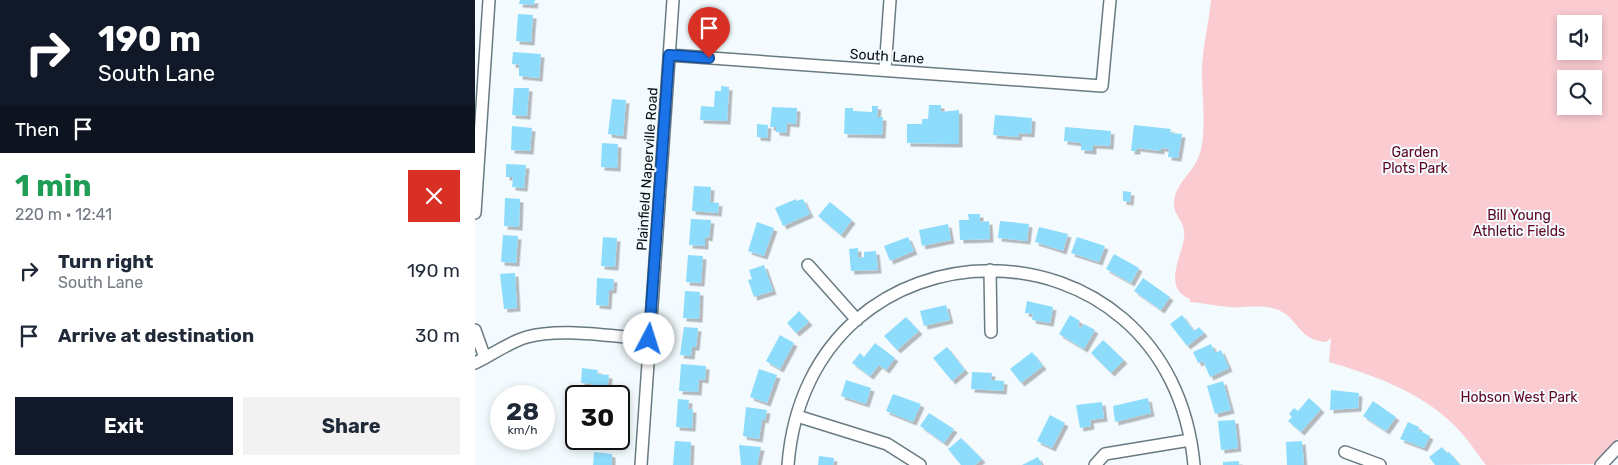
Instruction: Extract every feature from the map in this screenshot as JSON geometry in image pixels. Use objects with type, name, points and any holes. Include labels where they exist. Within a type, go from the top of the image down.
[{"type":"street","points":[[475,213],[489,0]]},
{"type":"street","name":"Plainfield Naperville Road","points":[[641,465],[673,0]]},
{"type":"street","points":[[885,70],[890,0]]},
{"type":"street","name":"South Lane","points":[[669,55],[1102,86],[1110,0]]},
{"type":"street","points":[[808,265],[857,320]]},
{"type":"street","points":[[990,270],[991,332]]},
{"type":"street","points":[[788,465],[790,445],[803,396],[817,368],[834,344],[857,320],[884,300],[915,284],[953,274],[990,270],[1021,272],[1056,281],[1081,291],[1118,314],[1152,349],[1167,372],[1181,403],[1194,465]]},
{"type":"street","points":[[475,330],[480,360],[519,340],[536,335],[578,334],[649,339]]},
{"type":"street","points":[[797,416],[887,444],[920,465]]},
{"type":"street","points":[[1095,465],[1105,454],[1190,440]]},
{"type":"street","points":[[1601,465],[1618,447]]},
{"type":"street","points":[[1345,452],[1380,465]]},
{"type":"green space","name":"Garden Plots Park","points":[[1211,0],[1618,0],[1618,439],[1594,464],[1486,465],[1457,428],[1425,402],[1394,385],[1329,362],[1331,338],[1326,342],[1309,337],[1289,317],[1276,309],[1259,306],[1229,307],[1190,302],[1190,299],[1181,293],[1176,285],[1175,276],[1184,231],[1174,203],[1177,190],[1199,156],[1203,137],[1202,63]]},
{"type":"building","points":[[520,0],[535,0],[534,5],[519,4]]},
{"type":"building","points":[[518,14],[533,15],[531,42],[516,41]]},
{"type":"building","points":[[513,52],[541,54],[539,78],[519,76],[519,65],[512,64]]},
{"type":"building","points":[[721,86],[729,87],[727,121],[700,120],[701,106],[714,107],[715,91],[721,91]]},
{"type":"building","points":[[514,88],[529,88],[527,116],[512,115]]},
{"type":"building","points":[[612,99],[626,100],[623,136],[608,134]]},
{"type":"building","points":[[929,105],[941,105],[941,112],[959,110],[959,144],[907,143],[907,124],[922,124],[922,119],[928,119]]},
{"type":"building","points":[[872,106],[878,106],[877,117],[883,117],[882,135],[844,134],[845,108],[853,108],[853,111],[872,112]]},
{"type":"building","points":[[772,107],[797,108],[796,124],[787,123],[786,133],[776,132],[776,127],[770,127]]},
{"type":"building","points":[[995,115],[1032,118],[1031,134],[1019,133],[1018,137],[993,135]]},
{"type":"building","points":[[757,124],[768,125],[767,138],[757,137]]},
{"type":"building","points":[[1134,125],[1171,129],[1170,133],[1182,134],[1178,158],[1168,157],[1169,149],[1161,148],[1161,151],[1137,148],[1137,151],[1131,151]]},
{"type":"building","points":[[512,126],[532,128],[530,151],[511,150]]},
{"type":"building","points":[[1065,127],[1111,131],[1110,146],[1093,145],[1093,151],[1081,150],[1081,143],[1064,141]]},
{"type":"building","points":[[602,143],[618,144],[617,168],[601,167]]},
{"type":"building","points":[[506,164],[526,165],[524,188],[512,187],[513,177],[506,177]]},
{"type":"building","points":[[694,186],[711,187],[710,202],[719,203],[718,213],[692,211]]},
{"type":"building","points":[[1123,191],[1131,192],[1130,202],[1123,201]]},
{"type":"building","points":[[505,198],[520,199],[519,227],[504,226]]},
{"type":"building","points":[[796,199],[796,201],[803,199],[810,214],[783,226],[775,208]]},
{"type":"building","points":[[830,202],[852,220],[841,235],[818,216]]},
{"type":"building","points":[[968,214],[980,214],[980,222],[989,221],[990,239],[960,240],[959,220],[969,220]]},
{"type":"building","points":[[691,219],[711,220],[709,238],[705,237],[705,246],[689,245]]},
{"type":"building","points":[[1000,221],[1029,224],[1027,241],[998,238]]},
{"type":"building","points":[[757,222],[774,228],[764,256],[748,251]]},
{"type":"building","points":[[948,224],[951,240],[922,246],[919,230]]},
{"type":"building","points":[[1039,227],[1068,234],[1063,251],[1035,242]]},
{"type":"building","points":[[503,235],[518,236],[516,263],[501,262]]},
{"type":"building","points":[[603,237],[617,238],[615,267],[601,266]]},
{"type":"building","points":[[908,237],[914,251],[890,261],[884,246]]},
{"type":"building","points":[[1077,237],[1105,246],[1099,262],[1071,253]]},
{"type":"building","points":[[858,248],[858,258],[864,257],[864,252],[876,251],[878,270],[851,271],[849,249]]},
{"type":"building","points":[[1114,254],[1139,268],[1131,283],[1106,269]]},
{"type":"building","points":[[688,255],[703,256],[701,283],[686,282]]},
{"type":"building","points":[[764,265],[773,291],[754,297],[748,280],[752,279],[749,270]]},
{"type":"building","points":[[515,273],[517,308],[504,309],[500,274]]},
{"type":"building","points":[[597,278],[614,279],[613,290],[609,290],[608,306],[596,305]]},
{"type":"building","points":[[1143,278],[1170,297],[1161,310],[1134,291]]},
{"type":"building","points":[[685,291],[700,292],[699,319],[683,318]]},
{"type":"building","points":[[1027,301],[1053,307],[1050,323],[1032,320],[1033,314],[1025,313]]},
{"type":"building","points":[[946,305],[950,320],[924,326],[920,311]]},
{"type":"building","points":[[799,311],[809,322],[796,333],[787,323]]},
{"type":"building","points":[[1070,315],[1080,321],[1078,326],[1081,328],[1084,324],[1095,330],[1084,349],[1059,334]]},
{"type":"building","points":[[1182,315],[1194,331],[1199,327],[1204,333],[1187,346],[1170,324]]},
{"type":"building","points":[[906,317],[919,331],[897,350],[884,336]]},
{"type":"building","points":[[684,327],[698,328],[696,347],[692,347],[691,356],[680,355]]},
{"type":"building","points":[[780,335],[794,343],[780,369],[766,361]]},
{"type":"building","points":[[1103,340],[1124,360],[1111,373],[1091,353]]},
{"type":"building","points":[[875,343],[895,358],[886,370],[879,365],[870,376],[852,363],[860,353],[864,357]]},
{"type":"building","points":[[1211,344],[1215,353],[1221,350],[1229,368],[1210,377],[1203,361],[1198,363],[1193,352]]},
{"type":"building","points":[[947,347],[965,370],[952,381],[933,358]]},
{"type":"building","points":[[1032,352],[1043,366],[1021,383],[1010,369]]},
{"type":"building","points":[[681,364],[706,366],[705,380],[699,379],[698,392],[679,391]]},
{"type":"building","points":[[582,368],[598,370],[597,374],[609,375],[608,385],[581,383]]},
{"type":"building","points":[[759,369],[777,375],[767,403],[750,397]]},
{"type":"building","points":[[972,372],[992,373],[991,380],[1004,381],[1003,391],[971,389]]},
{"type":"building","points":[[846,380],[871,388],[866,404],[841,396]]},
{"type":"building","points":[[1223,381],[1231,410],[1215,414],[1207,386]]},
{"type":"building","points":[[1331,390],[1359,393],[1358,408],[1330,410]]},
{"type":"building","points":[[893,394],[921,404],[913,422],[886,411]]},
{"type":"building","points":[[1148,398],[1151,413],[1115,422],[1113,406]]},
{"type":"building","points":[[1309,398],[1321,409],[1301,432],[1288,421],[1292,417],[1289,414],[1294,408],[1298,411]]},
{"type":"building","points":[[678,399],[689,400],[688,409],[693,409],[692,428],[676,427]]},
{"type":"building","points":[[1373,401],[1396,417],[1386,431],[1363,416]]},
{"type":"building","points":[[1102,402],[1104,418],[1090,420],[1091,426],[1080,428],[1076,405]]},
{"type":"building","points":[[746,407],[767,410],[765,420],[762,419],[759,439],[743,436]]},
{"type":"building","points":[[929,413],[954,429],[944,443],[920,426]]},
{"type":"building","points":[[1050,415],[1065,423],[1052,448],[1037,441]]},
{"type":"building","points":[[1235,420],[1238,448],[1221,450],[1218,421]]},
{"type":"building","points":[[1408,422],[1419,427],[1418,430],[1430,436],[1424,448],[1400,439]]},
{"type":"building","points":[[961,438],[982,459],[975,465],[961,465],[948,449]]},
{"type":"building","points":[[675,441],[691,442],[690,465],[673,465]]},
{"type":"building","points":[[1302,441],[1304,465],[1287,465],[1286,442]]},
{"type":"building","points":[[739,445],[761,447],[757,465],[741,465]]},
{"type":"building","points":[[1442,447],[1460,465],[1435,465],[1429,457]]},
{"type":"building","points":[[594,452],[612,454],[612,465],[593,465]]},
{"type":"building","points":[[819,456],[834,458],[833,465],[818,465]]},
{"type":"building","points":[[1038,457],[1042,465],[1022,465]]},
{"type":"building","points":[[1239,461],[1239,465],[1223,465],[1223,462]]},
{"type":"route","points":[[649,339],[662,177],[669,55],[709,58]]},
{"type":"park label","name":"Bill Young Athletic Fields","points":[[1519,224]]},
{"type":"park label","name":"Hobson West Park","points":[[1519,397]]}]
